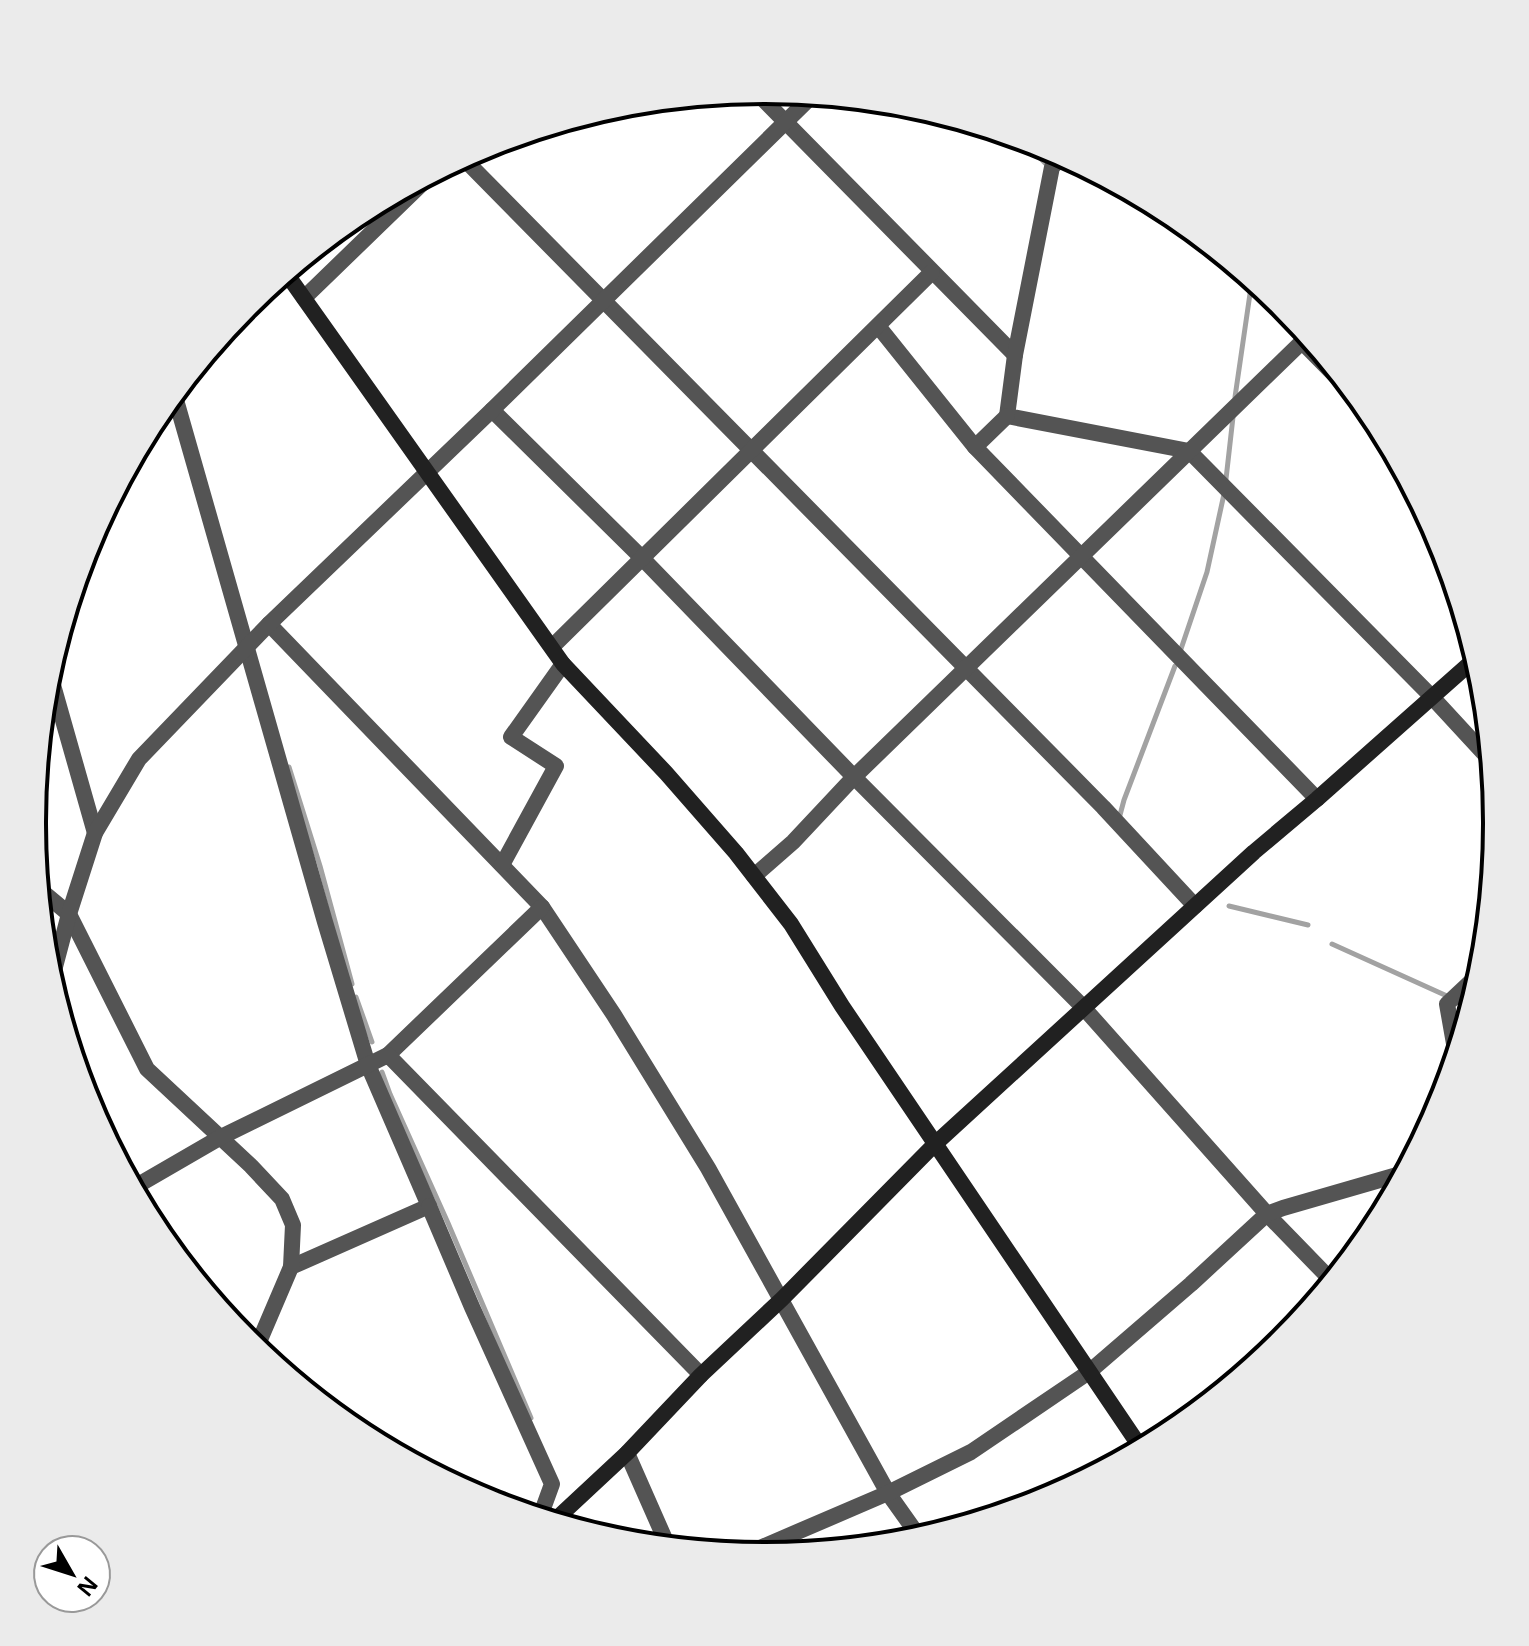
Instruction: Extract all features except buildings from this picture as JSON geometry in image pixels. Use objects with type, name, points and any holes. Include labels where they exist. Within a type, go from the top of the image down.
[{"type":"street","points":[[767,104],[1015,355]]},
{"type":"street","points":[[58,954],[95,833],[139,759],[269,624],[427,474],[802,106]]},
{"type":"street","points":[[975,447],[1007,416],[1015,355],[1053,166]]},
{"type":"street","points":[[472,167],[1103,807],[1195,906]]},
{"type":"street","points":[[304,298],[403,203]]},
{"type":"street","points":[[552,647],[932,272]]},
{"type":"street","points":[[292,282],[563,664],[666,773],[736,853],[791,924],[842,1006],[1134,1438]]},
{"type":"street","points":[[878,326],[975,447],[1317,799]]},
{"type":"street","points":[[754,876],[793,842],[854,777],[1300,344]]},
{"type":"street","points":[[178,408],[368,1065],[552,1484],[544,1506]]},
{"type":"street","points":[[492,410],[642,558],[1083,1007],[1267,1214],[1324,1273]]},
{"type":"street","points":[[1007,416],[1189,451],[1479,748]]},
{"type":"street","points":[[269,624],[542,907],[614,1015],[700,1155],[888,1493],[912,1526]]},
{"type":"street","points":[[502,865],[556,766],[511,737],[563,664]]},
{"type":"street","points":[[563,1512],[627,1453],[701,1375],[782,1299],[935,1144],[1254,852],[1466,667]]},
{"type":"street","points":[[57,700],[95,833]]},
{"type":"street","points":[[50,899],[69,914],[147,1069],[282,1199],[293,1225],[291,1267],[262,1336]]},
{"type":"street","points":[[142,1183],[221,1137],[388,1055],[542,907]]},
{"type":"street","points":[[1452,1032],[1447,1004],[1463,989]]},
{"type":"street","points":[[388,1055],[701,1375]]},
{"type":"street","points":[[775,1542],[888,1493],[971,1452],[1089,1372],[1267,1214],[1390,1177]]},
{"type":"street","points":[[291,1267],[429,1206]]},
{"type":"street","points":[[627,1453],[663,1534]]},
{"type":"waterway","points":[[1043,161],[1046,162]]},
{"type":"waterway","points":[[1235,397],[1250,294]]},
{"type":"waterway","points":[[1226,479],[1233,417]]},
{"type":"waterway","points":[[1181,649],[1207,572],[1224,494]]},
{"type":"waterway","points":[[1120,815],[1175,666]]},
{"type":"waterway","points":[[289,767],[352,984]]},
{"type":"waterway","points":[[1229,906],[1308,925]]},
{"type":"waterway","points":[[1332,944],[1447,996]]},
{"type":"waterway","points":[[356,997],[372,1042]]},
{"type":"waterway","points":[[382,1072],[531,1418]]}]
